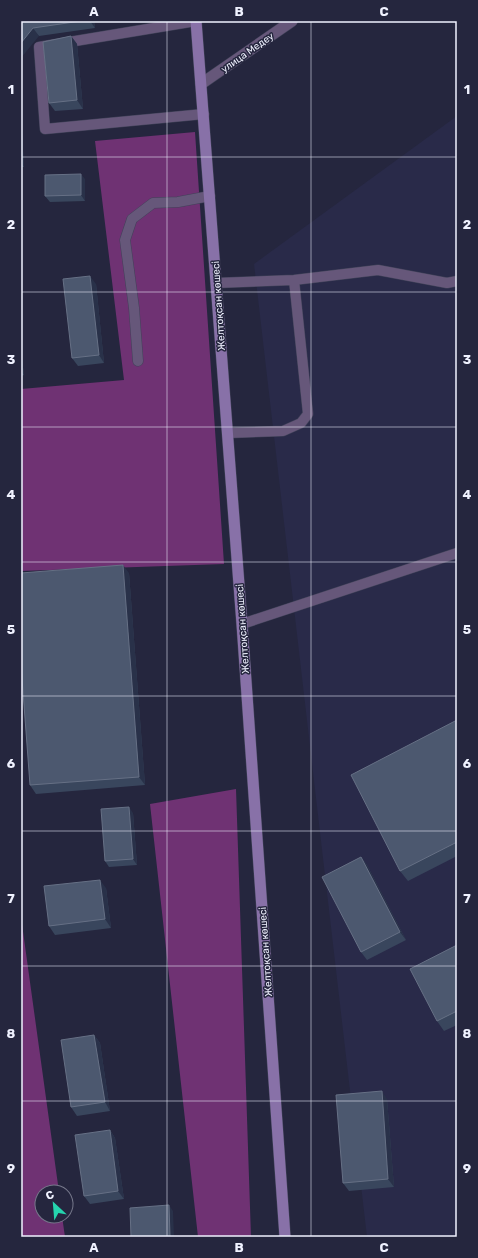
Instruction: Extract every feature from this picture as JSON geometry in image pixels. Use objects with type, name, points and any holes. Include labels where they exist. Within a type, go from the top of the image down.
[{"type":"main road","name":"Желтоқсан көшесі","points":[[196,21],[242,624],[285,1237]]},
{"type":"street","name":"улица Медеу","points":[[201,84],[289,22]]},
{"type":"lane","points":[[196,21],[39,47],[45,129],[204,114]]},
{"type":"lane","points":[[138,361],[134,308],[125,240],[132,219],[154,203],[178,202],[210,196]]},
{"type":"lane","points":[[216,283],[294,280],[378,270],[447,283],[457,280]]},
{"type":"lane","points":[[228,433],[282,431],[301,423],[308,414],[294,280]]},
{"type":"lane","points":[[242,624],[457,553]]},
{"type":"shaded area","points":[[457,116],[457,1237],[367,1237],[254,264]]},
{"type":"shaded area","points":[[195,132],[224,564],[21,571],[21,389],[124,380],[95,141]]},
{"type":"shaded area","points":[[236,789],[251,1237],[198,1237],[150,804]]},
{"type":"shaded area","points":[[21,917],[58,1184],[34,1184],[34,1224],[63,1224],[65,1237],[21,1237]]},
{"type":"building","points":[[21,21],[81,21],[33,28],[21,43]]},
{"type":"building","points":[[71,36],[77,100],[49,103],[43,42]]},
{"type":"building","points":[[81,174],[81,195],[45,196],[45,175]]},
{"type":"building","points":[[90,276],[99,355],[72,358],[63,279]]},
{"type":"building","points":[[123,565],[139,777],[30,785],[21,665],[21,573]]},
{"type":"building","points":[[457,720],[457,842],[400,871],[351,775]]},
{"type":"building","points":[[129,807],[133,859],[105,861],[101,809]]},
{"type":"building","points":[[361,857],[400,932],[361,952],[322,877]]},
{"type":"building","points":[[100,880],[105,919],[49,926],[44,886]]},
{"type":"building","points":[[457,945],[457,1011],[437,1021],[410,969]]},
{"type":"building","points":[[94,1035],[105,1102],[71,1107],[61,1040]]},
{"type":"building","points":[[382,1091],[388,1179],[343,1183],[336,1095]]},
{"type":"building","points":[[110,1130],[118,1191],[84,1196],[75,1135]]},
{"type":"building","points":[[169,1205],[170,1237],[131,1237],[130,1208]]}]
